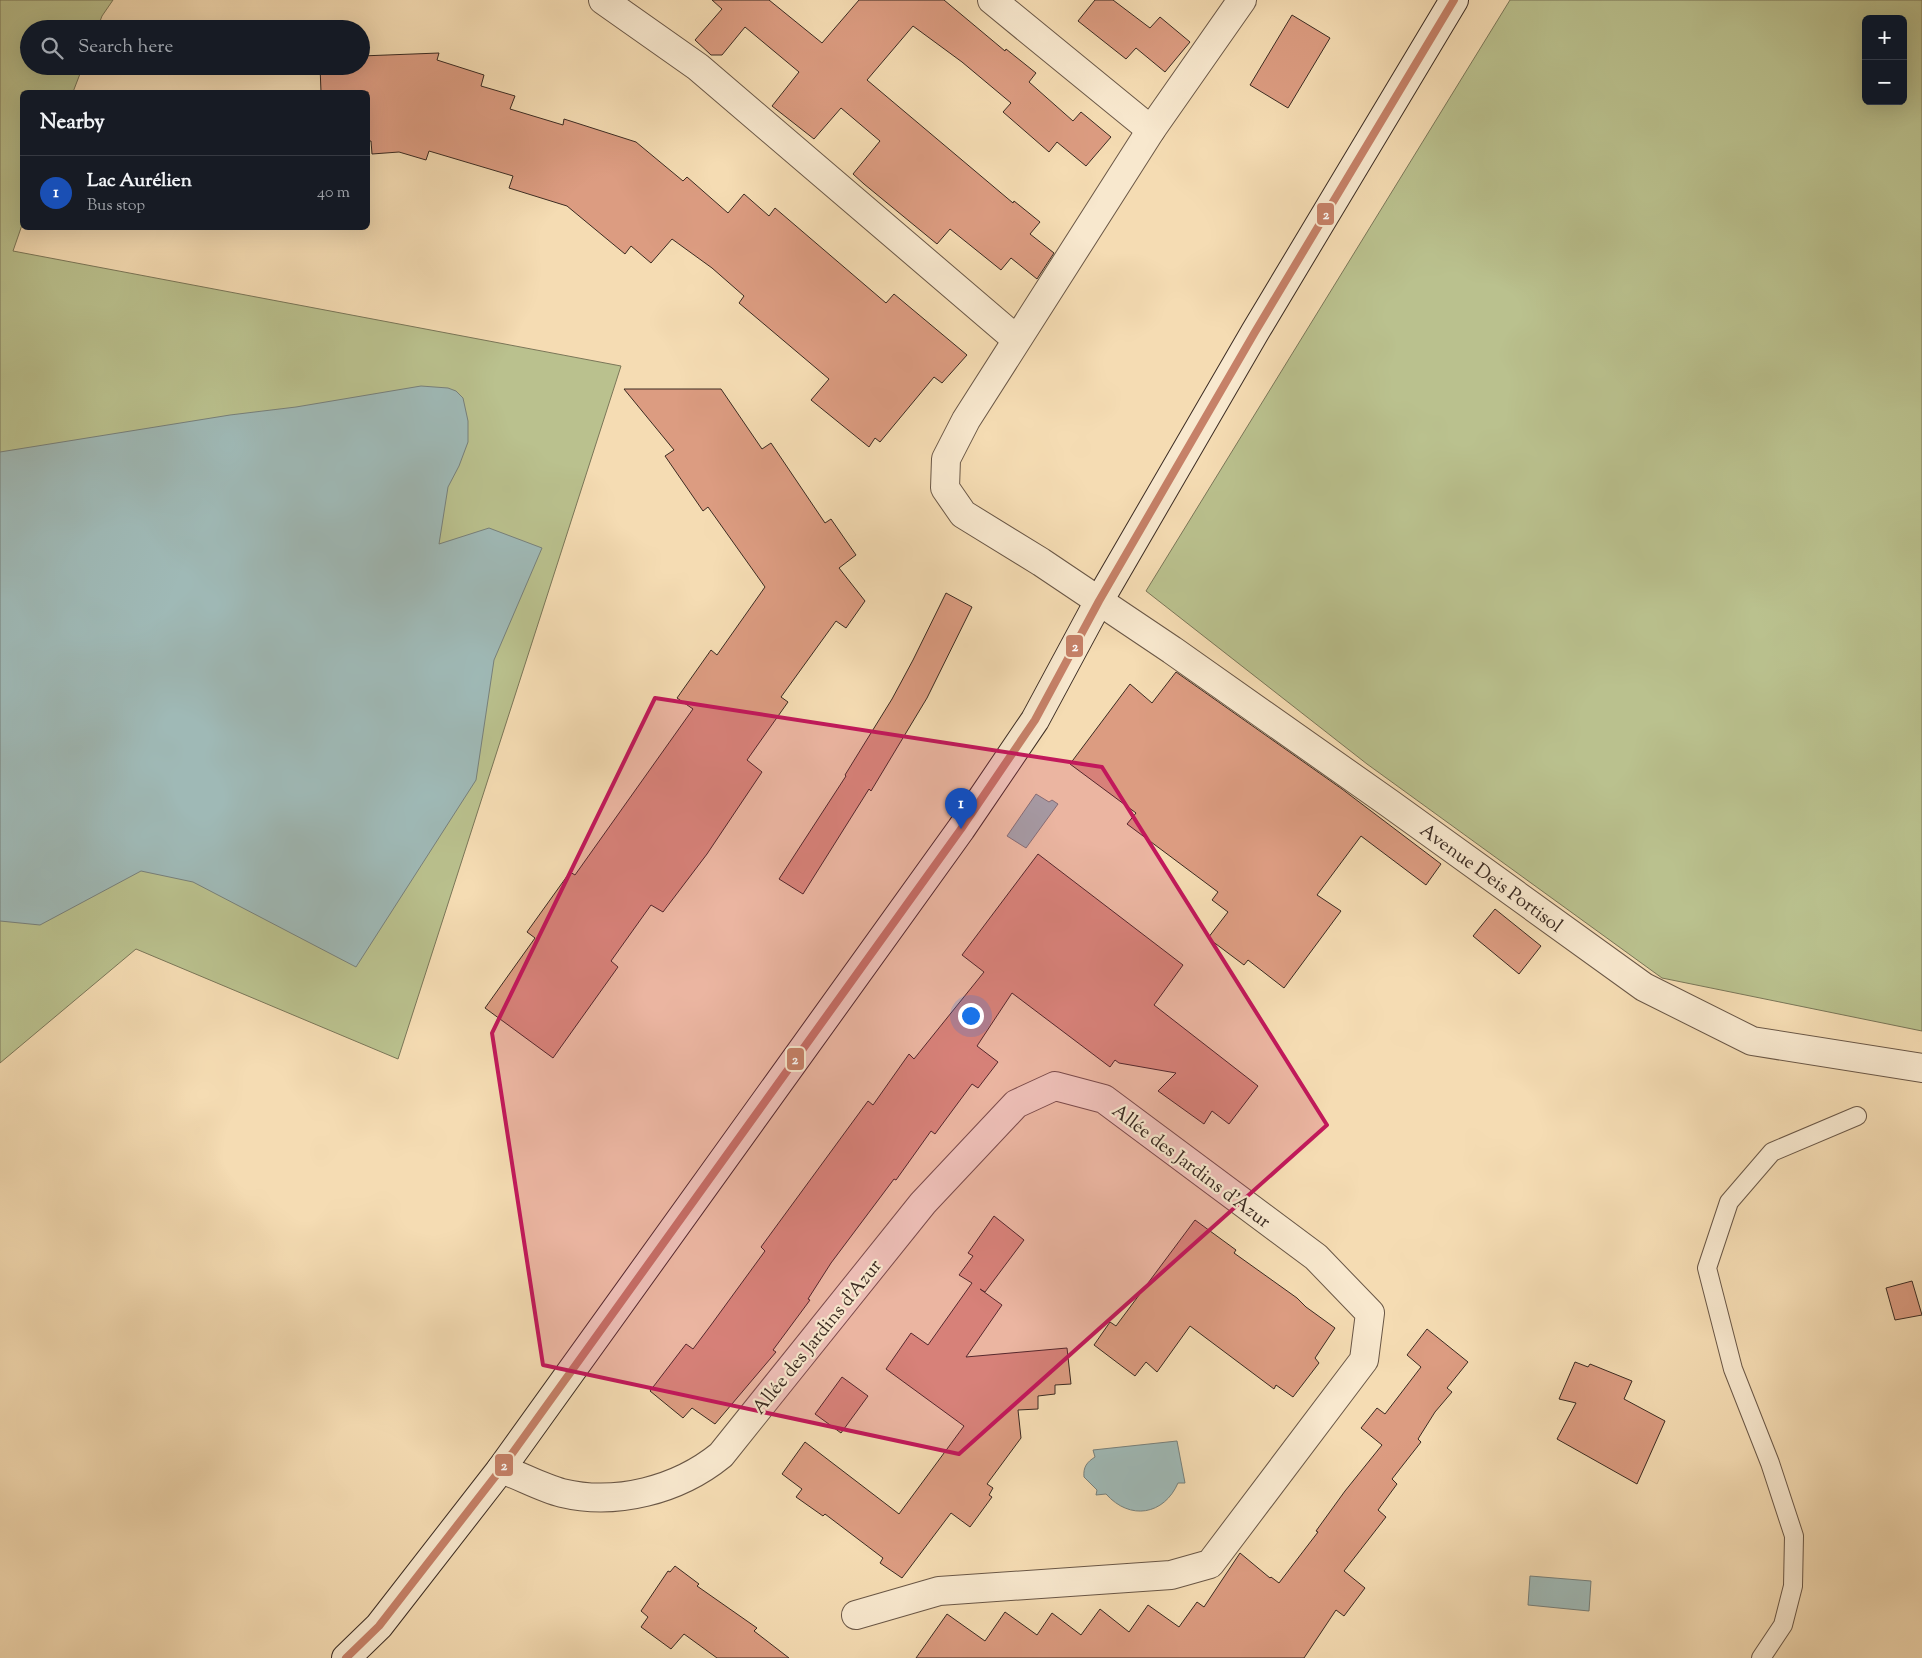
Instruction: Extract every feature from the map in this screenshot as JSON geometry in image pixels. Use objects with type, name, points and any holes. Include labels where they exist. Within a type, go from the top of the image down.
[{"type":"street","points":[[604,0],[698,67],[1016,339],[1151,130],[1242,0]]},
{"type":"street","points":[[992,0],[1151,130]]},
{"type":"street","points":[[346,1658],[379,1626],[502,1469],[961,829],[1035,720],[1099,601],[1255,332],[1454,0]]},
{"type":"street","name":"Avenue Deis Portisol","points":[[1016,339],[966,420],[946,460],[945,488],[962,514],[1099,601],[1389,803],[1644,987],[1752,1041],[1922,1068]]},
{"type":"street","name":"Allée des Jardins d'Azur","points":[[502,1469],[562,1493],[610,1499],[660,1489],[708,1466],[720,1455],[923,1204],[1016,1104],[1055,1086],[1104,1100],[1316,1257],[1370,1313],[1364,1360],[1210,1564],[1171,1575],[938,1591],[856,1615]]},
{"type":"lane","points":[[1761,1658],[1783,1625],[1793,1586],[1794,1536],[1770,1463],[1733,1368],[1707,1268],[1729,1202],[1772,1152],[1857,1116]]},
{"type":"highlighted area","points":[[655,698],[1102,767],[1327,1125],[959,1454],[543,1365],[492,1033]]},
{"type":"green space","points":[[0,0],[113,0],[100,20],[20,20],[20,75],[80,75],[74,90],[20,90],[20,230],[13,251],[621,366],[398,1059],[136,949],[0,1063]]},
{"type":"green space","points":[[1510,0],[1922,0],[1922,1031],[1662,978],[1367,764],[1146,591]]},
{"type":"water","points":[[421,386],[448,388],[456,391],[463,398],[468,421],[468,442],[459,466],[448,487],[439,544],[489,528],[542,548],[494,660],[476,780],[356,967],[193,882],[141,871],[40,925],[0,921],[0,452]]},
{"type":"water","points":[[1036,794],[1049,802],[1052,800],[1058,804],[1026,848],[1007,836]]},
{"type":"water","points":[[1177,1441],[1185,1483],[1178,1483],[1172,1494],[1155,1508],[1146,1511],[1136,1511],[1125,1508],[1115,1503],[1106,1494],[1096,1495],[1097,1490],[1084,1477],[1086,1465],[1095,1457],[1093,1450]]},
{"type":"water","points":[[1530,1576],[1591,1581],[1589,1611],[1528,1605]]},
{"type":"building","points":[[712,0],[769,0],[822,43],[859,0],[944,0],[1005,51],[1006,49],[1036,73],[1029,82],[1073,121],[1081,112],[1111,137],[1086,166],[1057,142],[1049,152],[1003,112],[1011,103],[962,62],[913,26],[867,80],[1013,203],[1014,201],[1040,222],[1030,234],[1054,253],[1037,279],[1011,258],[1001,270],[950,229],[937,244],[864,184],[853,174],[880,141],[841,108],[814,139],[772,106],[799,72],[745,27],[722,55],[711,55],[695,40],[722,9]]},
{"type":"building","points":[[1095,0],[1113,0],[1150,28],[1160,17],[1190,42],[1165,72],[1136,48],[1126,59],[1078,21]]},
{"type":"building","points":[[1292,15],[1330,38],[1288,108],[1250,85]]},
{"type":"building","points":[[439,53],[437,60],[484,75],[481,86],[515,96],[510,109],[563,125],[564,119],[636,142],[683,181],[687,177],[728,213],[744,194],[769,216],[775,208],[886,303],[894,294],[967,355],[942,383],[934,377],[880,442],[875,438],[869,447],[811,400],[829,379],[739,303],[744,296],[712,268],[672,239],[651,263],[631,246],[625,254],[567,206],[509,188],[513,176],[429,151],[426,160],[399,152],[372,154],[370,141],[370,90],[321,90],[320,75],[370,75],[370,56]]},
{"type":"building","points":[[624,389],[721,389],[762,449],[771,443],[825,523],[831,519],[856,555],[839,568],[865,601],[846,628],[836,621],[781,697],[788,702],[747,760],[762,772],[707,854],[663,912],[651,905],[611,961],[618,967],[553,1058],[485,1008],[535,938],[527,932],[570,872],[575,875],[693,709],[677,698],[711,650],[717,655],[765,587],[708,507],[703,511],[665,456],[674,450]]},
{"type":"building","points":[[946,593],[972,607],[927,698],[871,791],[869,789],[803,894],[779,879],[846,776],[892,699]]},
{"type":"building","points":[[1176,672],[1342,789],[1441,864],[1426,885],[1361,836],[1317,895],[1341,911],[1284,988],[1248,960],[1244,965],[1208,938],[1228,912],[1212,900],[1218,892],[1127,824],[1136,813],[1070,764],[1130,684],[1152,703]]},
{"type":"building","points":[[1038,854],[1183,965],[1154,1005],[1258,1086],[1229,1124],[1212,1111],[1204,1124],[1158,1091],[1176,1073],[1119,1063],[1115,1060],[1110,1067],[1012,993],[977,1046],[998,1062],[978,1088],[972,1084],[935,1134],[931,1131],[896,1180],[894,1179],[831,1263],[808,1299],[810,1300],[773,1350],[776,1352],[715,1424],[692,1408],[683,1418],[650,1391],[686,1344],[693,1349],[765,1251],[761,1247],[868,1101],[873,1105],[909,1054],[914,1059],[984,972],[962,955]]},
{"type":"building","points":[[1495,909],[1541,946],[1519,974],[1473,936]]},
{"type":"building","points":[[994,1216],[1024,1240],[985,1292],[980,1289],[1002,1305],[966,1357],[1067,1348],[1071,1384],[1055,1385],[1055,1394],[1038,1396],[1038,1409],[1018,1410],[1021,1438],[987,1484],[993,1488],[989,1495],[992,1497],[970,1527],[951,1513],[902,1578],[880,1563],[883,1558],[825,1514],[823,1516],[796,1497],[802,1489],[782,1474],[805,1442],[899,1514],[964,1426],[886,1369],[911,1333],[928,1345],[972,1283],[959,1275],[973,1256],[968,1253]]},
{"type":"building","points":[[1195,1220],[1236,1250],[1234,1253],[1335,1328],[1315,1358],[1319,1363],[1293,1397],[1276,1385],[1274,1389],[1190,1326],[1157,1372],[1146,1362],[1135,1376],[1094,1345],[1110,1322],[1116,1326]]},
{"type":"building","points":[[1912,1281],[1922,1315],[1895,1320],[1886,1288]]},
{"type":"building","points":[[1427,1329],[1468,1362],[1447,1388],[1452,1392],[1435,1412],[1418,1439],[1421,1442],[1392,1479],[1397,1484],[1378,1510],[1386,1517],[1344,1571],[1365,1588],[1344,1616],[1336,1610],[1304,1658],[916,1658],[947,1614],[985,1641],[1005,1612],[1037,1635],[1052,1613],[1081,1635],[1100,1609],[1129,1632],[1148,1605],[1179,1627],[1197,1602],[1204,1607],[1240,1553],[1270,1578],[1279,1583],[1318,1532],[1316,1531],[1345,1491],[1382,1445],[1361,1428],[1377,1408],[1385,1414],[1421,1367],[1407,1355]]},
{"type":"building","points":[[1575,1362],[1588,1367],[1590,1364],[1632,1381],[1624,1399],[1665,1421],[1637,1484],[1557,1439],[1576,1403],[1559,1399]]},
{"type":"building","points":[[842,1377],[868,1396],[841,1433],[815,1414]]},
{"type":"building","points":[[675,1566],[699,1584],[697,1586],[757,1628],[754,1631],[789,1658],[717,1658],[684,1634],[671,1649],[641,1627],[648,1617],[641,1611],[668,1571],[670,1572]]},
{"type":"transit line","name":"2","points":[[346,1658],[379,1626],[501,1469],[961,829],[1035,720],[1099,601],[1255,332],[1454,0]]},
{"type":"place","name":"Lac Aurélien","points":[[961,829]]}]
